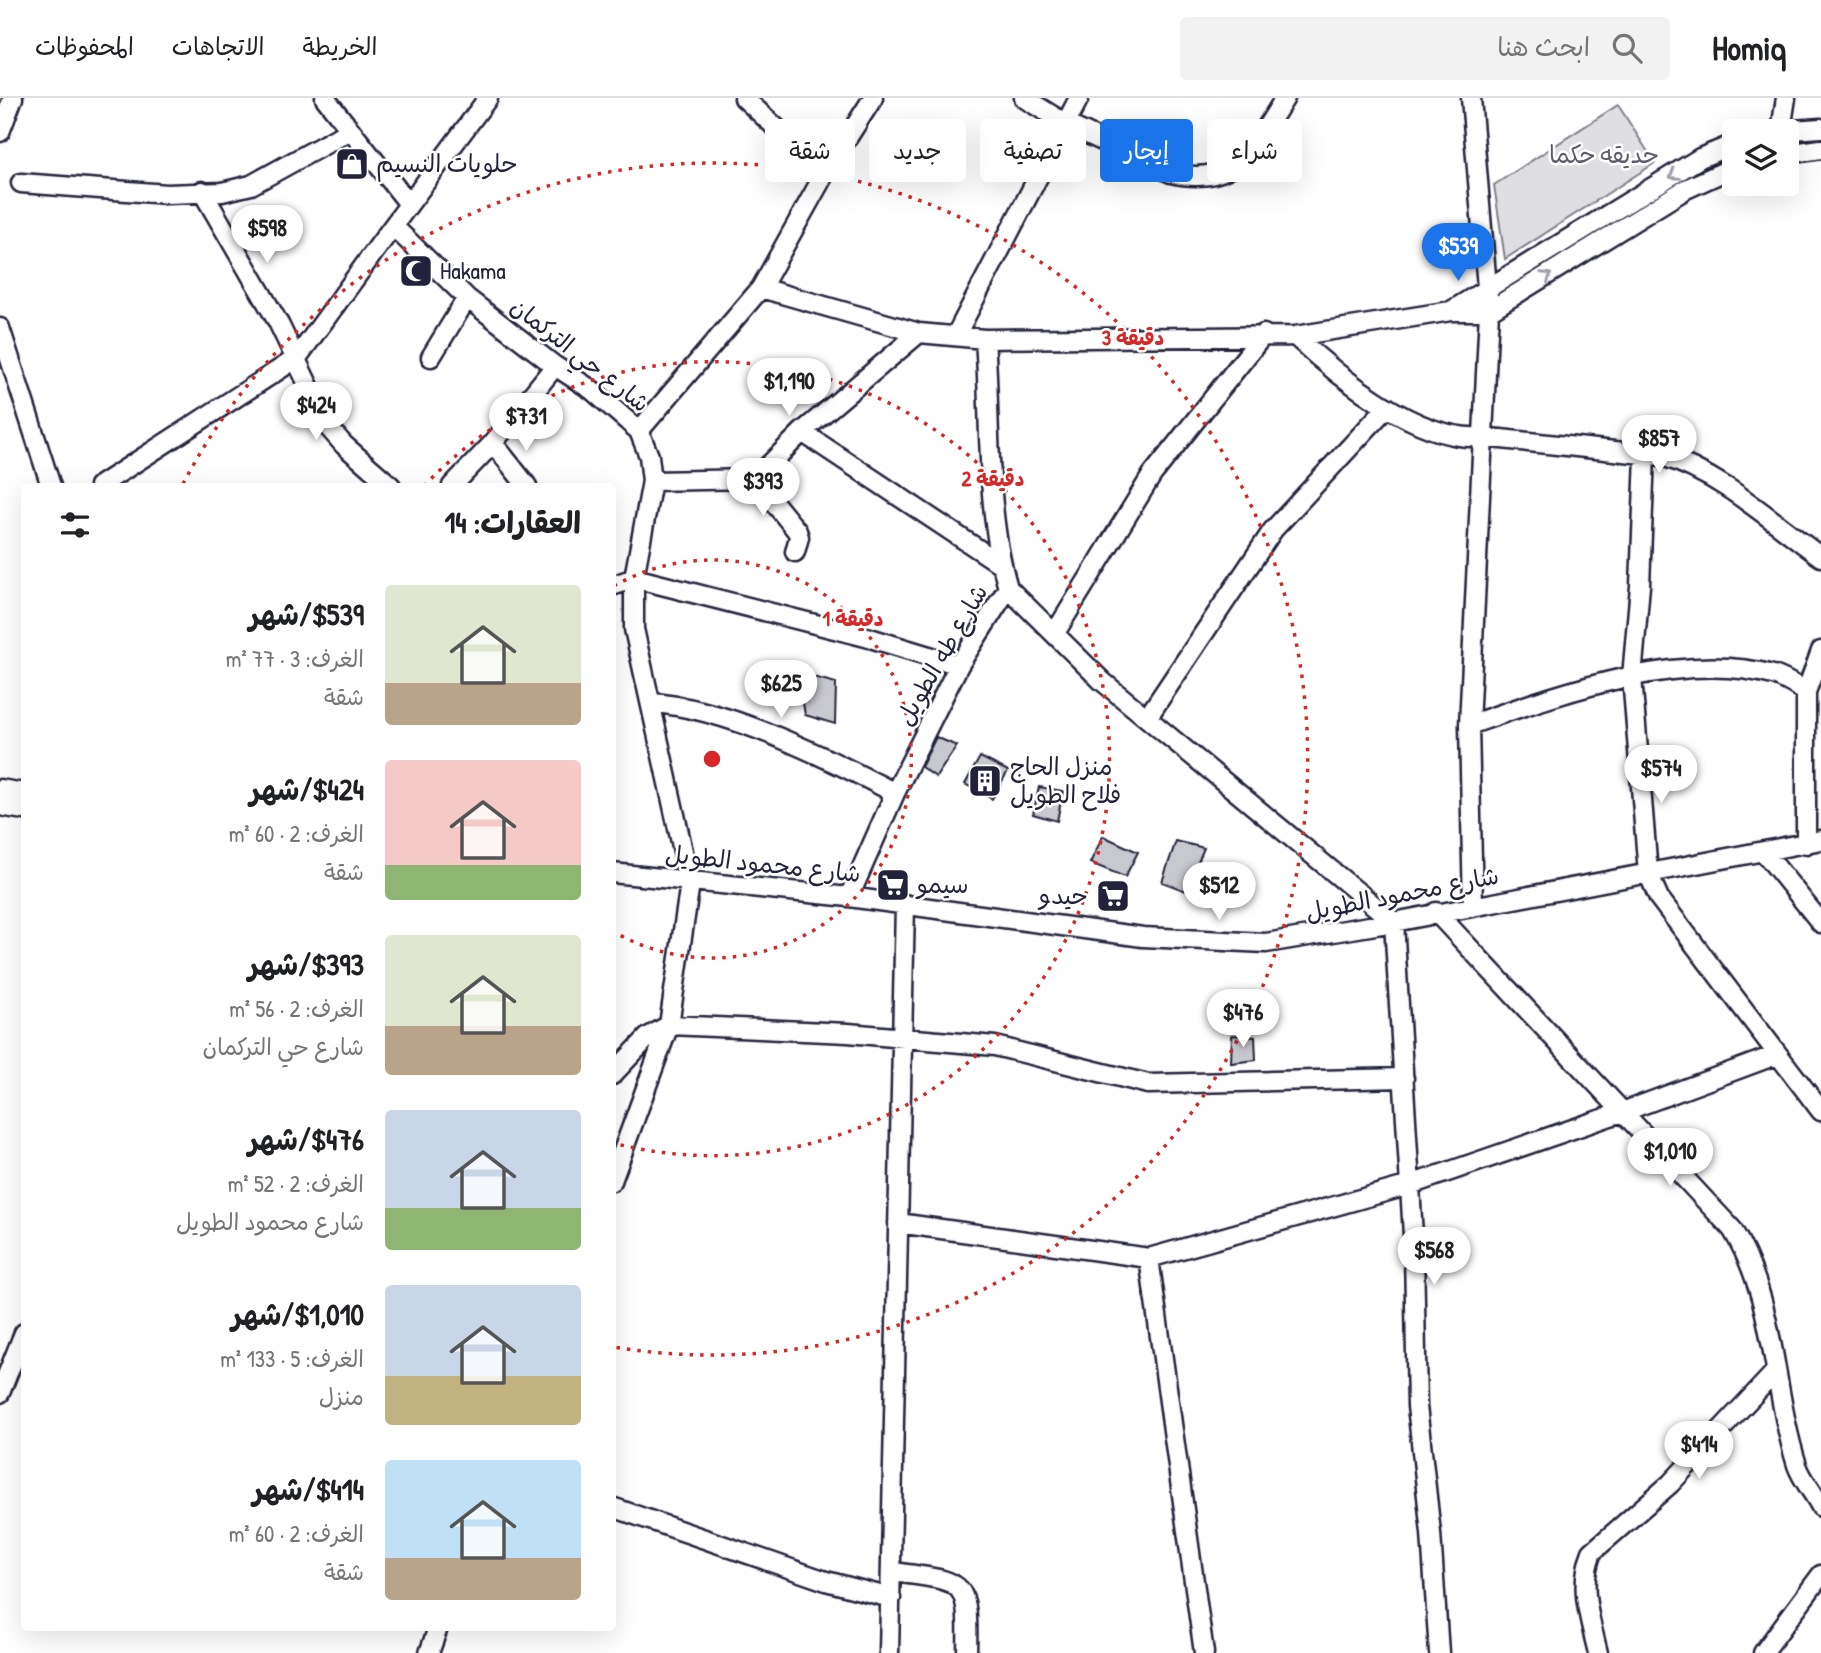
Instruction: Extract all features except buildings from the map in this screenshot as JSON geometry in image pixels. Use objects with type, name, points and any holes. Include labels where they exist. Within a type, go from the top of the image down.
[{"type":"street","points":[[0,132],[13,98]]},
{"type":"street","points":[[348,98],[330,105],[409,204]]},
{"type":"street","points":[[104,483],[297,358],[488,98]]},
{"type":"street","points":[[744,98],[767,119]]},
{"type":"street","points":[[855,126],[873,98]]},
{"type":"street","points":[[1024,98],[1058,119]]},
{"type":"street","points":[[1068,119],[1079,98]]},
{"type":"street","points":[[1086,133],[1171,173],[1187,176],[1210,175],[1228,170],[1247,158],[1285,98]]},
{"type":"street","points":[[1471,98],[1489,311],[1469,725],[1473,907]]},
{"type":"street","points":[[1782,119],[1786,98]]},
{"type":"street","points":[[1799,130],[1819,128],[1819,149],[1799,152]]},
{"type":"street","points":[[21,183],[167,194],[222,192],[251,184],[349,131]]},
{"type":"street","points":[[1451,311],[1700,158],[1722,149]]},
{"type":"street","points":[[761,288],[919,333],[985,339],[1264,334],[1295,336],[1451,311],[1489,311],[1686,189],[1722,172]]},
{"type":"street","points":[[639,431],[761,288],[820,182]]},
{"type":"street","points":[[956,335],[1036,182]]},
{"type":"street","points":[[202,191],[297,358],[329,428],[350,452],[387,483]]},
{"type":"street","name":"شارع حي التركمان","points":[[393,226],[467,298],[555,366],[592,390],[639,431],[649,456],[652,481],[634,578],[634,629],[690,883]]},
{"type":"street","points":[[431,357],[467,298]]},
{"type":"street","points":[[0,328],[50,483]]},
{"type":"street","points":[[652,481],[755,480],[802,432],[919,333]]},
{"type":"street","points":[[1055,633],[1152,475],[1264,334]]},
{"type":"street","points":[[1295,336],[1333,372],[1387,407],[1454,437],[1482,437],[1645,454],[1682,462],[1705,473],[1821,557]]},
{"type":"street","name":"شارع طه الطويل","points":[[849,897],[895,793],[959,665],[1009,588],[1002,565],[989,444],[985,339]]},
{"type":"street","points":[[455,483],[493,443],[555,366]]},
{"type":"street","points":[[1147,718],[1273,530],[1387,407]]},
{"type":"street","points":[[802,432],[1002,565]]},
{"type":"street","points":[[493,443],[525,483]]},
{"type":"street","points":[[1645,454],[1640,586],[1632,677],[1648,873],[1660,898],[1776,1055],[1821,1111]]},
{"type":"street","points":[[755,480],[797,531],[795,552]]},
{"type":"street","points":[[616,585],[634,578],[870,638],[959,665]]},
{"type":"street","points":[[1009,588],[1102,681],[1394,922],[1410,1185],[1417,1406],[1432,1533],[1439,1653]]},
{"type":"street","points":[[1813,842],[1806,692],[1821,651]]},
{"type":"street","points":[[1469,725],[1563,693],[1632,677],[1724,667],[1775,675],[1806,692]]},
{"type":"street","points":[[651,703],[701,710],[829,759],[895,793]]},
{"type":"street","points":[[0,789],[21,792]]},
{"type":"street","points":[[0,806],[21,810]]},
{"type":"street","name":"شارع محمود الطويل","points":[[616,874],[849,897],[1143,937],[1248,943],[1279,942],[1394,922],[1813,842]]},
{"type":"street","points":[[1764,852],[1821,923]]},
{"type":"street","points":[[616,1170],[669,1025],[690,883]]},
{"type":"street","points":[[890,1653],[905,904]]},
{"type":"street","points":[[1436,912],[1625,1111],[1732,1229],[1742,1244],[1752,1262],[1764,1302],[1776,1371],[1798,1467],[1821,1505]]},
{"type":"street","points":[[616,1071],[648,1037],[669,1025],[902,1037],[995,1046],[1135,1083],[1404,1078]]},
{"type":"street","points":[[898,1223],[1149,1258],[1410,1185],[1625,1111],[1776,1055]]},
{"type":"street","points":[[1149,1258],[1203,1653]]},
{"type":"street","points":[[0,1393],[21,1340]]},
{"type":"street","points":[[1598,1653],[1585,1590],[1587,1564],[1592,1552],[1670,1484],[1776,1371]]},
{"type":"street","points":[[616,1508],[826,1581],[891,1598]]},
{"type":"street","points":[[893,1572],[943,1579],[959,1587],[967,1602],[967,1653]]},
{"type":"street","points":[[1763,1653],[1821,1575]]},
{"type":"street","points":[[429,1653],[437,1631]]},
{"type":"green space","name":"حديقه حكما","points":[[1618,105],[1655,163],[1505,259],[1494,185]]},
{"type":"place","name":"حلويات النسيم","points":[[352,164]]},
{"type":"place","name":"Hakama","points":[[416,271]]},
{"type":"place","name":"منزل الحاج فلاح الطويل","points":[[985,781]]},
{"type":"place","name":"سيمو","points":[[893,885]]},
{"type":"place","name":"حيدو","points":[[1113,896]]}]
